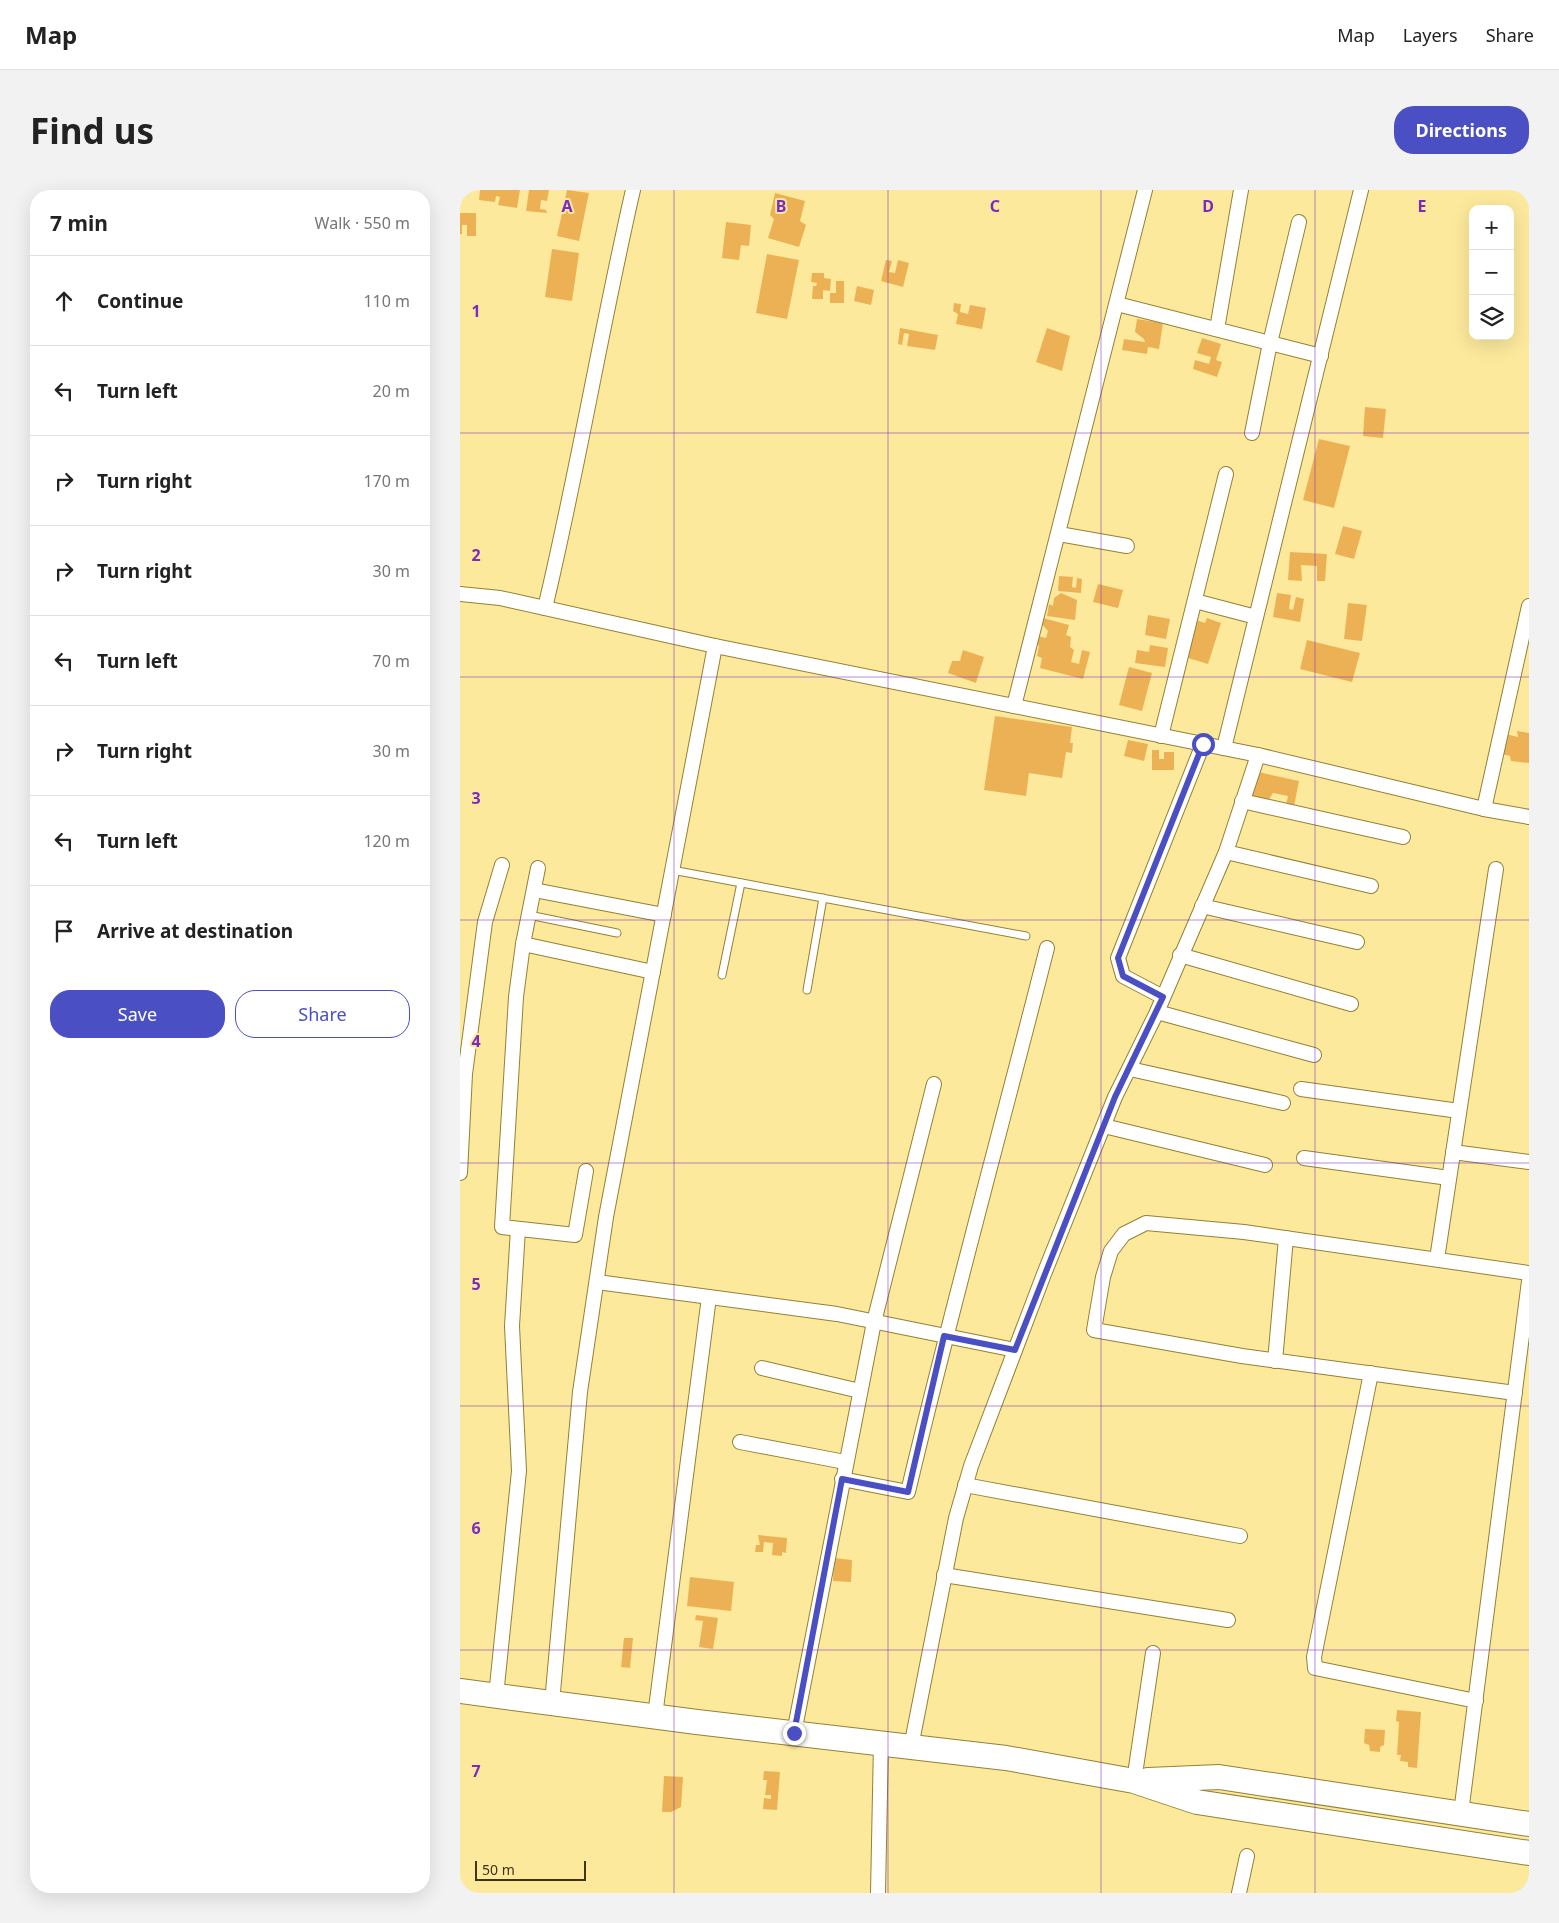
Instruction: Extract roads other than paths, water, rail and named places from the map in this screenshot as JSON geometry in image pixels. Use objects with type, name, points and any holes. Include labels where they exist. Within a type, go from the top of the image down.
[{"type":"highway","points":[[460,1691],[1006,1758],[1134,1781],[1196,1802],[1529,1852]]},
{"type":"highway","points":[[1134,1781],[1219,1777],[1529,1824]]},
{"type":"street","points":[[545,608],[568,512],[614,271],[633,190]]},
{"type":"street","points":[[1014,706],[1146,190]]},
{"type":"street","points":[[1217,329],[1241,190]]},
{"type":"street","points":[[1224,748],[1361,190]]},
{"type":"street","points":[[1252,433],[1270,343],[1299,222]]},
{"type":"street","points":[[1117,304],[1320,356]]},
{"type":"street","points":[[1161,736],[1226,474]]},
{"type":"street","points":[[1059,534],[1127,546]]},
{"type":"street","points":[[460,594],[500,598],[715,646],[1258,755],[1529,817]]},
{"type":"street","points":[[1195,600],[1256,618]]},
{"type":"street","points":[[1484,808],[1529,606]]},
{"type":"street","points":[[552,1703],[580,1392],[606,1217],[715,646]]},
{"type":"street","points":[[1163,997],[1123,976],[1118,958],[1203,744]]},
{"type":"street","points":[[911,1747],[944,1575],[965,1485],[1015,1350],[1115,1097],[1157,1012],[1226,852],[1258,755]]},
{"type":"street","points":[[1242,801],[1402,837]]},
{"type":"street","points":[[1226,852],[1371,886]]},
{"type":"street","points":[[460,1173],[465,1074],[485,922],[502,865]]},
{"type":"street","points":[[538,868],[516,997],[502,1227],[575,1235],[586,1171]]},
{"type":"street","points":[[1437,1259],[1496,869]]},
{"type":"street","points":[[534,890],[664,915]]},
{"type":"street","points":[[1202,906],[1357,942]]},
{"type":"street","points":[[524,944],[653,972]]},
{"type":"street","points":[[842,1479],[908,1492],[944,1336],[1003,1125],[1047,948]]},
{"type":"street","points":[[1180,955],[1351,1004]]},
{"type":"street","points":[[1157,1012],[1314,1055]]},
{"type":"street","points":[[1130,1069],[1283,1103]]},
{"type":"street","points":[[794,1733],[845,1462],[874,1322],[934,1084]]},
{"type":"street","points":[[1301,1089],[1459,1111]]},
{"type":"street","points":[[1104,1126],[1265,1165]]},
{"type":"street","points":[[1453,1152],[1529,1162]]},
{"type":"street","points":[[1304,1158],[1449,1178]]},
{"type":"street","points":[[1515,1393],[1275,1361],[1128,1338],[1094,1330],[1103,1278],[1111,1251],[1124,1234],[1146,1223],[1286,1238],[1529,1273]]},
{"type":"street","points":[[496,1696],[519,1471],[512,1326],[518,1230]]},
{"type":"street","points":[[1275,1361],[1286,1238]]},
{"type":"street","points":[[1462,1814],[1529,1281]]},
{"type":"street","points":[[597,1282],[837,1314],[1015,1350]]},
{"type":"street","points":[[655,1716],[709,1297]]},
{"type":"street","points":[[762,1368],[860,1391]]},
{"type":"street","points":[[1371,1374],[1314,1657],[1315,1668],[1476,1700]]},
{"type":"street","points":[[740,1442],[845,1462]]},
{"type":"street","points":[[965,1485],[1240,1536]]},
{"type":"street","points":[[944,1575],[1228,1620]]},
{"type":"street","points":[[1134,1781],[1153,1653]]},
{"type":"street","points":[[878,1893],[882,1743]]},
{"type":"street","points":[[1239,1893],[1247,1856]]},
{"type":"lane","points":[[672,870],[1026,936]]},
{"type":"lane","points":[[722,975],[741,882]]},
{"type":"lane","points":[[807,990],[823,898]]},
{"type":"lane","points":[[529,915],[617,932]]}]
